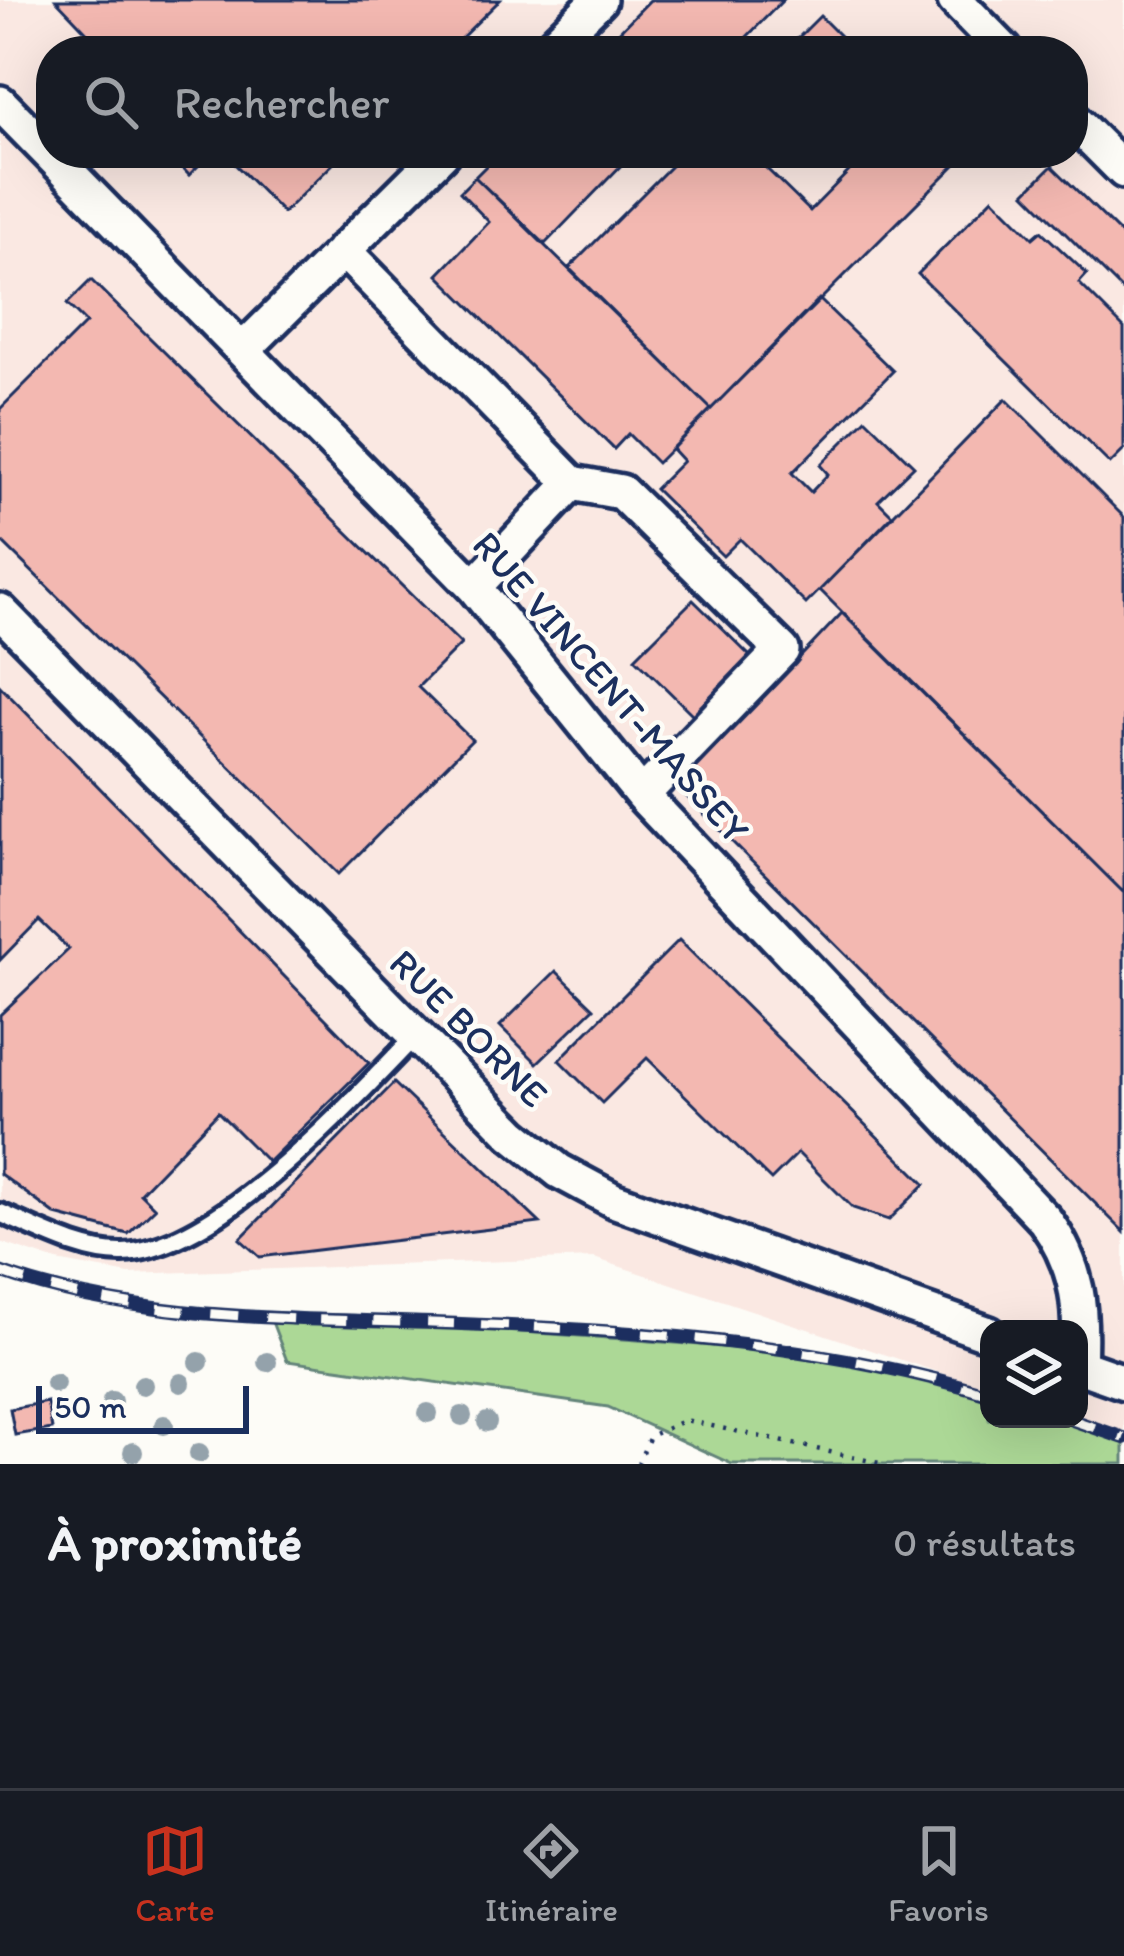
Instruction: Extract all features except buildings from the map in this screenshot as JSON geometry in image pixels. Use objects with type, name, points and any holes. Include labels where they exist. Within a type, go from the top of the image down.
[{"type":"street","points":[[562,36],[599,0]]},
{"type":"street","points":[[955,0],[990,36]]},
{"type":"street","name":"RUE VINCENT-MASSEY","points":[[0,103],[36,139]]},
{"type":"street","points":[[1088,135],[1124,171]]},
{"type":"street","name":"RUE VINCENT-MASSEY","points":[[65,168],[474,587],[642,795],[1045,1220],[1067,1252],[1079,1286],[1079,1320]]},
{"type":"street","points":[[245,348],[427,168]]},
{"type":"street","points":[[344,250],[572,483],[621,492],[782,650],[642,795]]},
{"type":"street","points":[[474,587],[572,483]]},
{"type":"street","name":"RUE BORNE","points":[[0,611],[416,1036],[514,1134],[559,1171],[613,1200],[980,1331]]},
{"type":"street","points":[[1088,1369],[1124,1382]]},
{"type":"lane","points":[[0,1213],[70,1241],[123,1253],[178,1238],[291,1163],[416,1036]]},
{"type":"path","points":[[638,1464],[650,1436],[685,1420],[884,1464]]},
{"type":"shaded area","points":[[0,0],[1124,0],[1124,1434],[1088,1422],[1088,1320],[980,1320],[980,1386],[594,1258],[129,1274],[57,1261],[0,1242]]},
{"type":"green space","points":[[269,1314],[800,1355],[895,1370],[980,1392],[980,1428],[1088,1426],[1124,1438],[1124,1464],[732,1464],[608,1407],[287,1361]]},
{"type":"railway","points":[[0,1272],[105,1300],[213,1314],[572,1329],[713,1340],[853,1361],[980,1392]]},
{"type":"railway","points":[[1088,1426],[1124,1438]]}]
